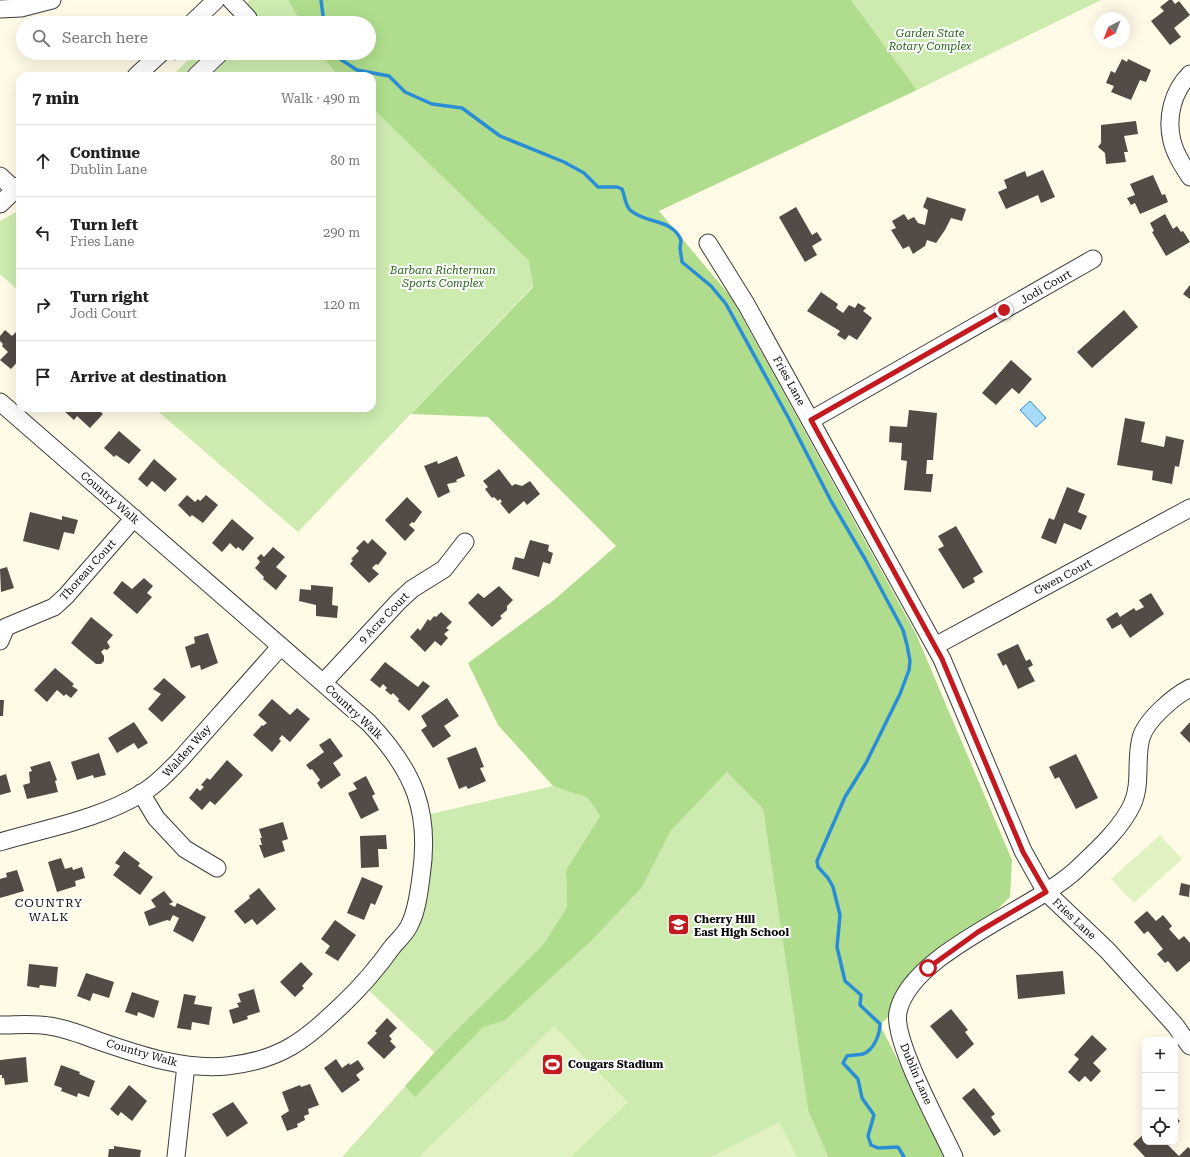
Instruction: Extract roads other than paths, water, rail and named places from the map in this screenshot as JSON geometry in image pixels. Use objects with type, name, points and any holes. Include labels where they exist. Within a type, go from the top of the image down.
[{"type":"street","points":[[0,9],[21,8],[52,0]]},
{"type":"street","points":[[199,16],[216,0]]},
{"type":"street","points":[[231,0],[246,16]]},
{"type":"street","points":[[140,72],[153,60]]},
{"type":"street","points":[[200,72],[213,60]]},
{"type":"street","points":[[1190,74],[1176,92],[1171,124],[1172,141],[1181,162],[1190,177]]},
{"type":"street","points":[[0,176],[16,187]]},
{"type":"street","points":[[0,203],[16,189]]},
{"type":"street","name":"Fries Lane","points":[[708,243],[746,304],[935,646],[1023,852],[1046,892],[1107,950],[1175,1025],[1190,1046]]},
{"type":"street","name":"Jodi Court","points":[[811,420],[1093,260]]},
{"type":"street","name":"Country Walk","points":[[0,402],[281,646],[368,723],[389,744],[404,765],[414,787],[422,816],[425,854],[418,901],[410,925],[363,985],[311,1034],[294,1046],[274,1056],[226,1066],[186,1065],[134,1053],[76,1033],[48,1026],[0,1025]]},
{"type":"street","name":"Gwen Court","points":[[935,646],[1190,508]]},
{"type":"street","name":"Thoreau Court","points":[[0,641],[6,627],[54,607],[66,596],[134,518]]},
{"type":"street","name":"9 Acre Court","points":[[323,683],[398,602],[412,589],[444,569],[466,542]]},
{"type":"street","name":"Walden Way","points":[[0,842],[103,812],[141,793],[162,778],[179,761],[281,646]]},
{"type":"street","name":"Dublin Lane","points":[[954,1157],[907,1056],[898,1029],[898,1012],[912,984],[928,968],[978,932],[1062,882],[1076,870],[1116,828],[1132,804],[1137,783],[1141,738],[1145,729],[1156,715],[1180,693],[1190,688]]},
{"type":"street","points":[[141,793],[156,818],[185,849],[217,868]]},
{"type":"street","points":[[176,1157],[186,1065]]},
{"type":"water","points":[[1030,401],[1046,418],[1036,427],[1020,410]]},
{"type":"waterway","points":[[321,0],[323,16]]},
{"type":"waterway","points":[[342,60],[357,70],[368,72]]},
{"type":"waterway","points":[[376,74],[389,76],[405,92],[432,104],[462,108],[500,136],[564,162],[584,173],[598,187],[617,187],[622,189],[626,203],[630,210],[643,218],[665,225],[677,233],[681,240],[680,248],[682,262],[711,286],[726,304],[788,417],[831,501],[865,559],[903,630],[910,661],[909,670],[900,694],[866,763],[845,797],[817,861],[818,867],[828,878],[833,887],[840,915],[837,947],[845,981],[861,995],[860,1005],[880,1024],[878,1037],[870,1049],[863,1054],[847,1056],[843,1063],[858,1079],[862,1098],[874,1115],[868,1136],[871,1145],[878,1148],[898,1147],[904,1157]]},
{"type":"place","name":"Cherry Hill East High School","points":[[678,925]]},
{"type":"place","name":"Cougars Stadium","points":[[553,1064]]},
{"type":"district","name":"COUNTRY WALK","points":[[49,910]]},
{"type":"park label","name":"Garden State Rotary Complex","points":[[930,39]]},
{"type":"park label","name":"Barbara Richterman Sports Complex","points":[[443,276]]}]
